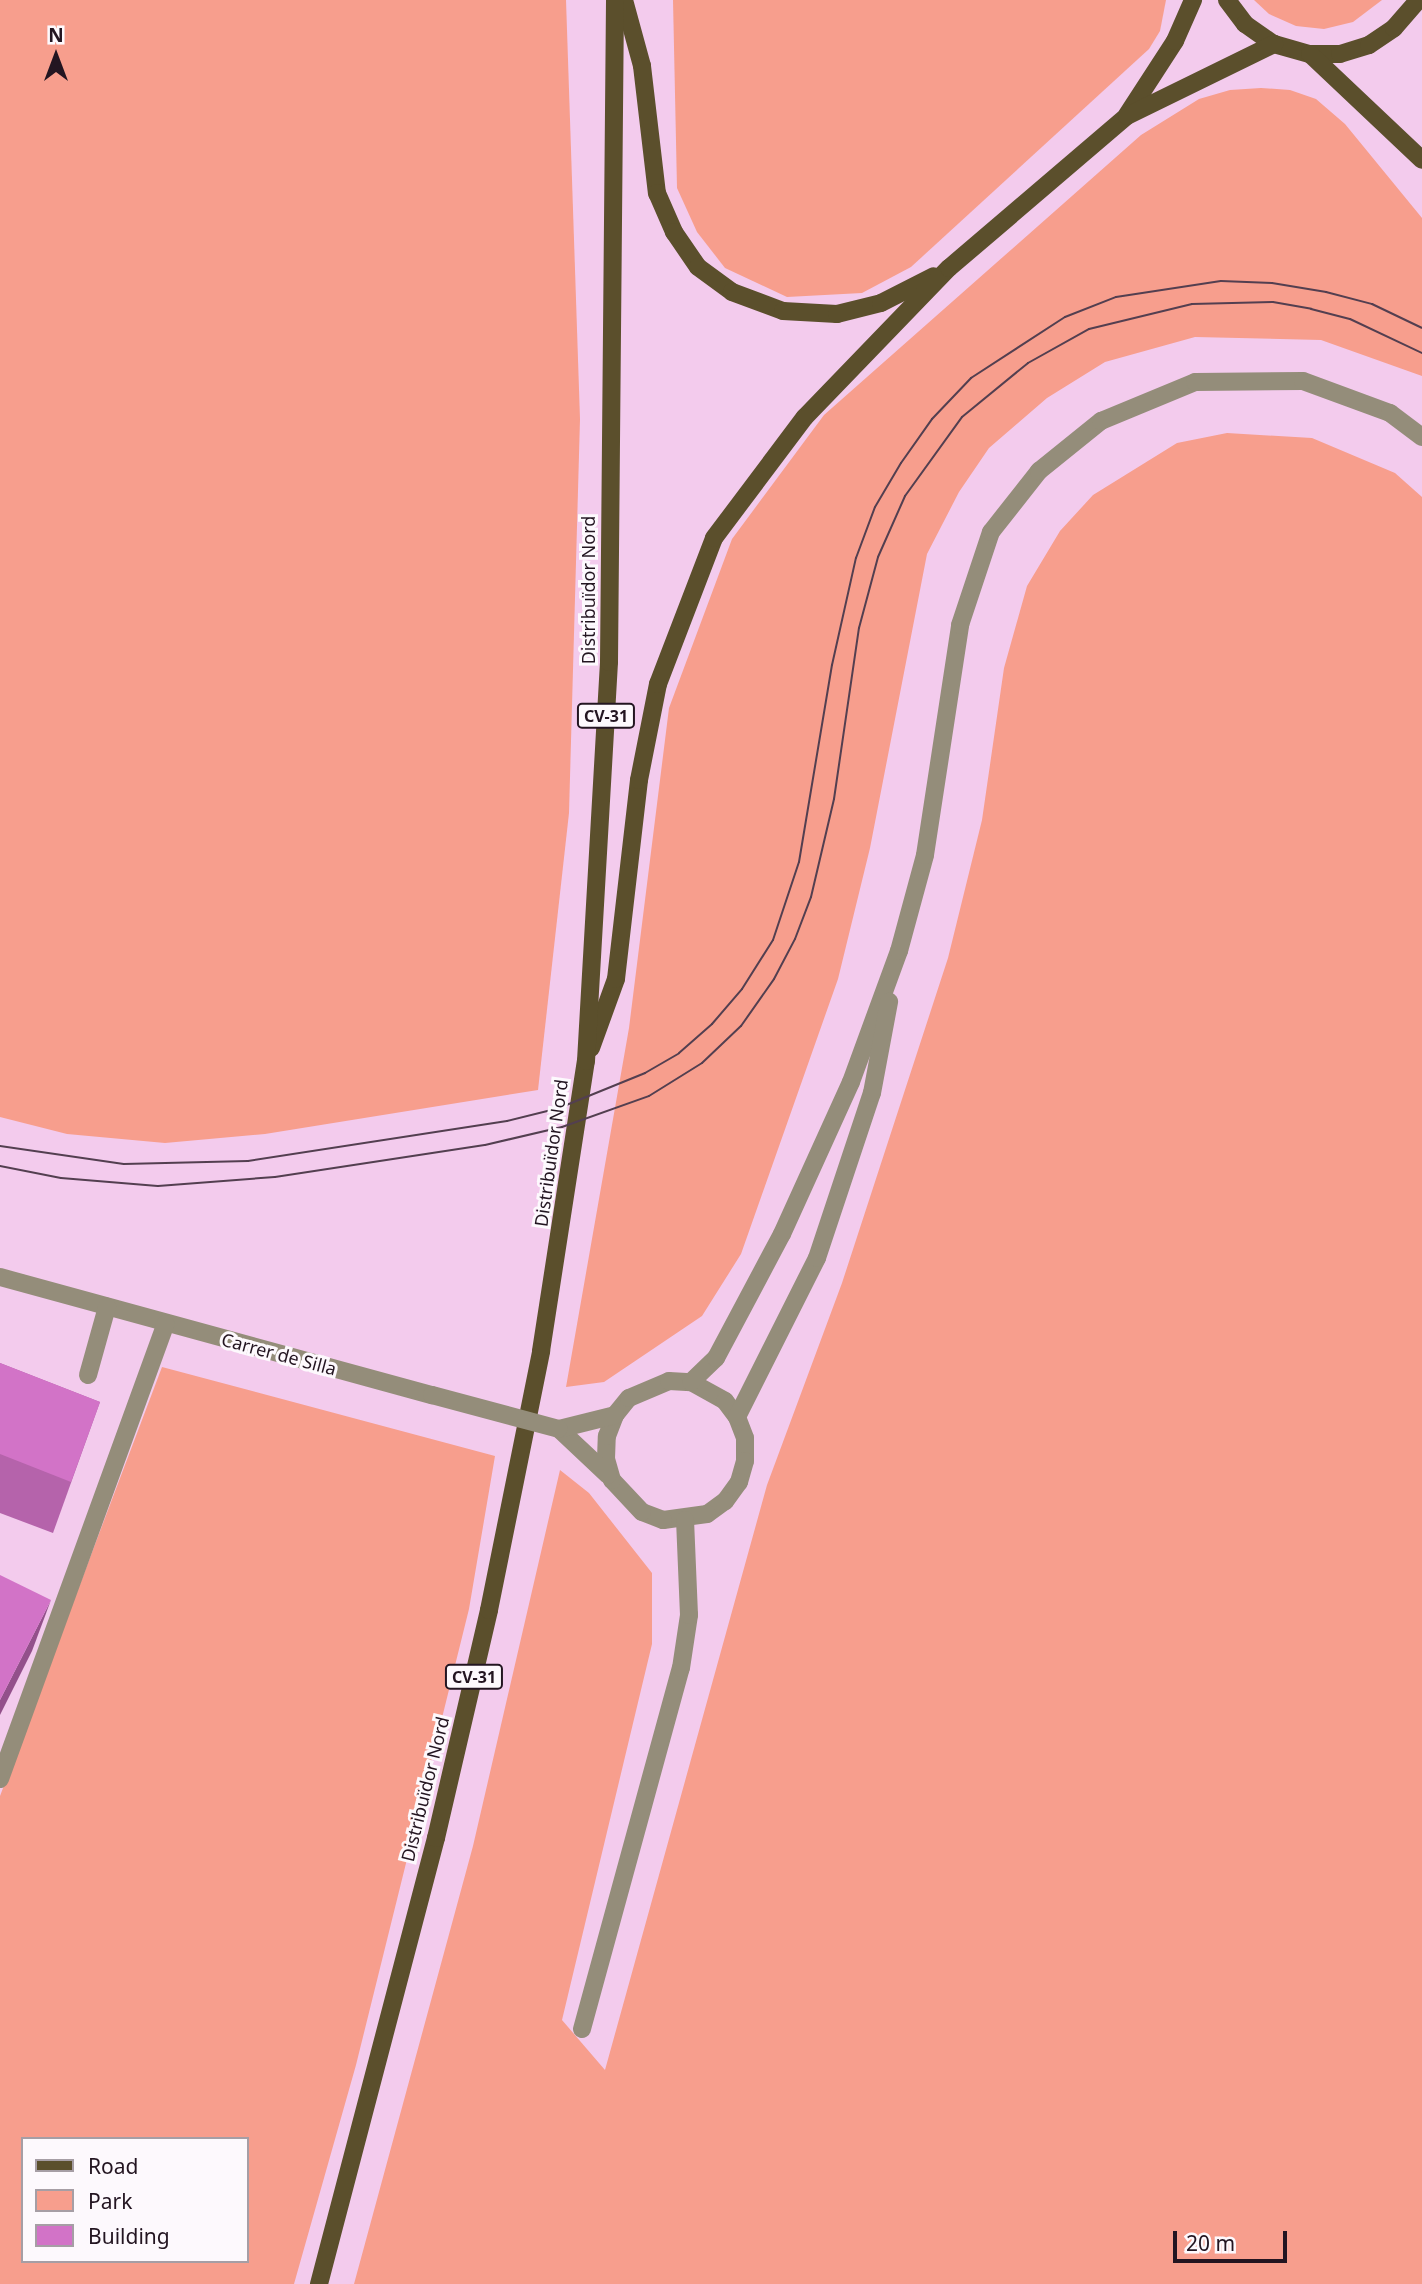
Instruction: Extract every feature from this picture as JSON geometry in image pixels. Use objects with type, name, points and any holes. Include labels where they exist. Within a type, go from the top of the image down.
[{"type":"main road","name":"Distribuïdor Nord","points":[[319,2284],[436,1838],[489,1610],[548,1311],[586,1061],[608,662],[615,0]]},
{"type":"main road","points":[[624,0],[642,66],[657,193],[674,232],[698,267],[732,292],[783,310],[837,314],[881,303],[949,268]]},
{"type":"main road","points":[[1127,116],[1175,41],[1193,0]]},
{"type":"main road","points":[[1227,0],[1245,24],[1274,44],[1310,54],[1340,54],[1369,45],[1394,28],[1418,0]]},
{"type":"main road","points":[[586,1061],[616,979],[639,780],[658,684],[714,538],[804,417],[949,268],[1127,116],[1274,44]]},
{"type":"main road","points":[[1310,54],[1422,160]]},
{"type":"street","points":[[737,1417],[817,1258],[872,1093],[899,951],[925,855],[960,625],[991,532],[1039,471],[1101,421],[1195,382],[1303,381],[1390,413],[1422,437]]},
{"type":"street","points":[[691,1382],[716,1357],[736,1325],[782,1234],[851,1082],[899,951]]},
{"type":"street","name":"Carrer de Silla","points":[[0,1277],[166,1325],[559,1429],[593,1457],[611,1480]]},
{"type":"street","points":[[88,1375],[107,1307]]},
{"type":"street","points":[[0,1779],[166,1325]]},
{"type":"street","points":[[691,1382],[725,1401],[737,1417],[745,1438],[746,1461],[738,1482],[716,1507],[685,1520],[663,1520],[642,1512],[611,1480],[606,1459],[615,1415],[629,1398],[648,1387],[691,1382]]},
{"type":"street","name":"Carrer de Silla","points":[[559,1429],[615,1415]]},
{"type":"street","points":[[582,2029],[681,1668],[689,1615],[685,1520]]},
{"type":"green space","points":[[0,0],[566,0],[580,419],[569,813],[538,1090],[265,1134],[165,1143],[67,1134],[0,1117]]},
{"type":"green space","points":[[673,0],[1166,0],[1160,31],[1149,49],[911,267],[862,293],[787,297],[725,268],[697,232],[677,188]]},
{"type":"green space","points":[[1254,0],[1382,0],[1353,22],[1324,29],[1296,26],[1269,14]]},
{"type":"green space","points":[[1230,90],[1290,90],[1316,99],[1345,124],[1422,218],[1422,376],[1321,340],[1195,337],[1105,362],[1047,398],[989,448],[959,492],[927,554],[870,848],[838,979],[741,1254],[702,1316],[604,1382],[566,1387],[629,1028],[669,708],[732,539],[824,415],[1141,135],[1199,99]]},
{"type":"green space","points":[[1227,433],[1312,438],[1395,473],[1422,497],[1422,2284],[354,2284],[473,1846],[560,1470],[589,1493],[652,1573],[652,1644],[562,2020],[605,2070],[767,1485],[842,1283],[948,958],[982,820],[1004,668],[1027,586],[1060,531],[1093,495],[1177,443]]},
{"type":"green space","points":[[162,1367],[495,1456],[469,1609],[356,2065],[294,2284],[0,2284],[0,1796]]},
{"type":"building","points":[[0,1363],[100,1402],[71,1482],[0,1454]]},
{"type":"building","points":[[0,1575],[51,1600],[0,1700]]},
{"type":"tram line","points":[[0,1146],[124,1164],[248,1161],[507,1121],[559,1108],[645,1073],[679,1053],[712,1024],[742,989],[773,940],[799,862],[832,665],[856,558],[875,507],[901,463],[932,419],[971,378],[1065,317],[1116,297],[1221,281],[1272,283],[1326,292],[1372,304],[1422,328]]},
{"type":"tram line","points":[[0,1166],[61,1178],[158,1186],[275,1177],[485,1145],[562,1127],[649,1096],[702,1063],[741,1026],[774,979],[795,939],[811,897],[834,799],[859,628],[878,557],[905,496],[962,417],[1028,363],[1089,329],[1192,304],[1273,302],[1311,309],[1350,319],[1422,353]]}]
